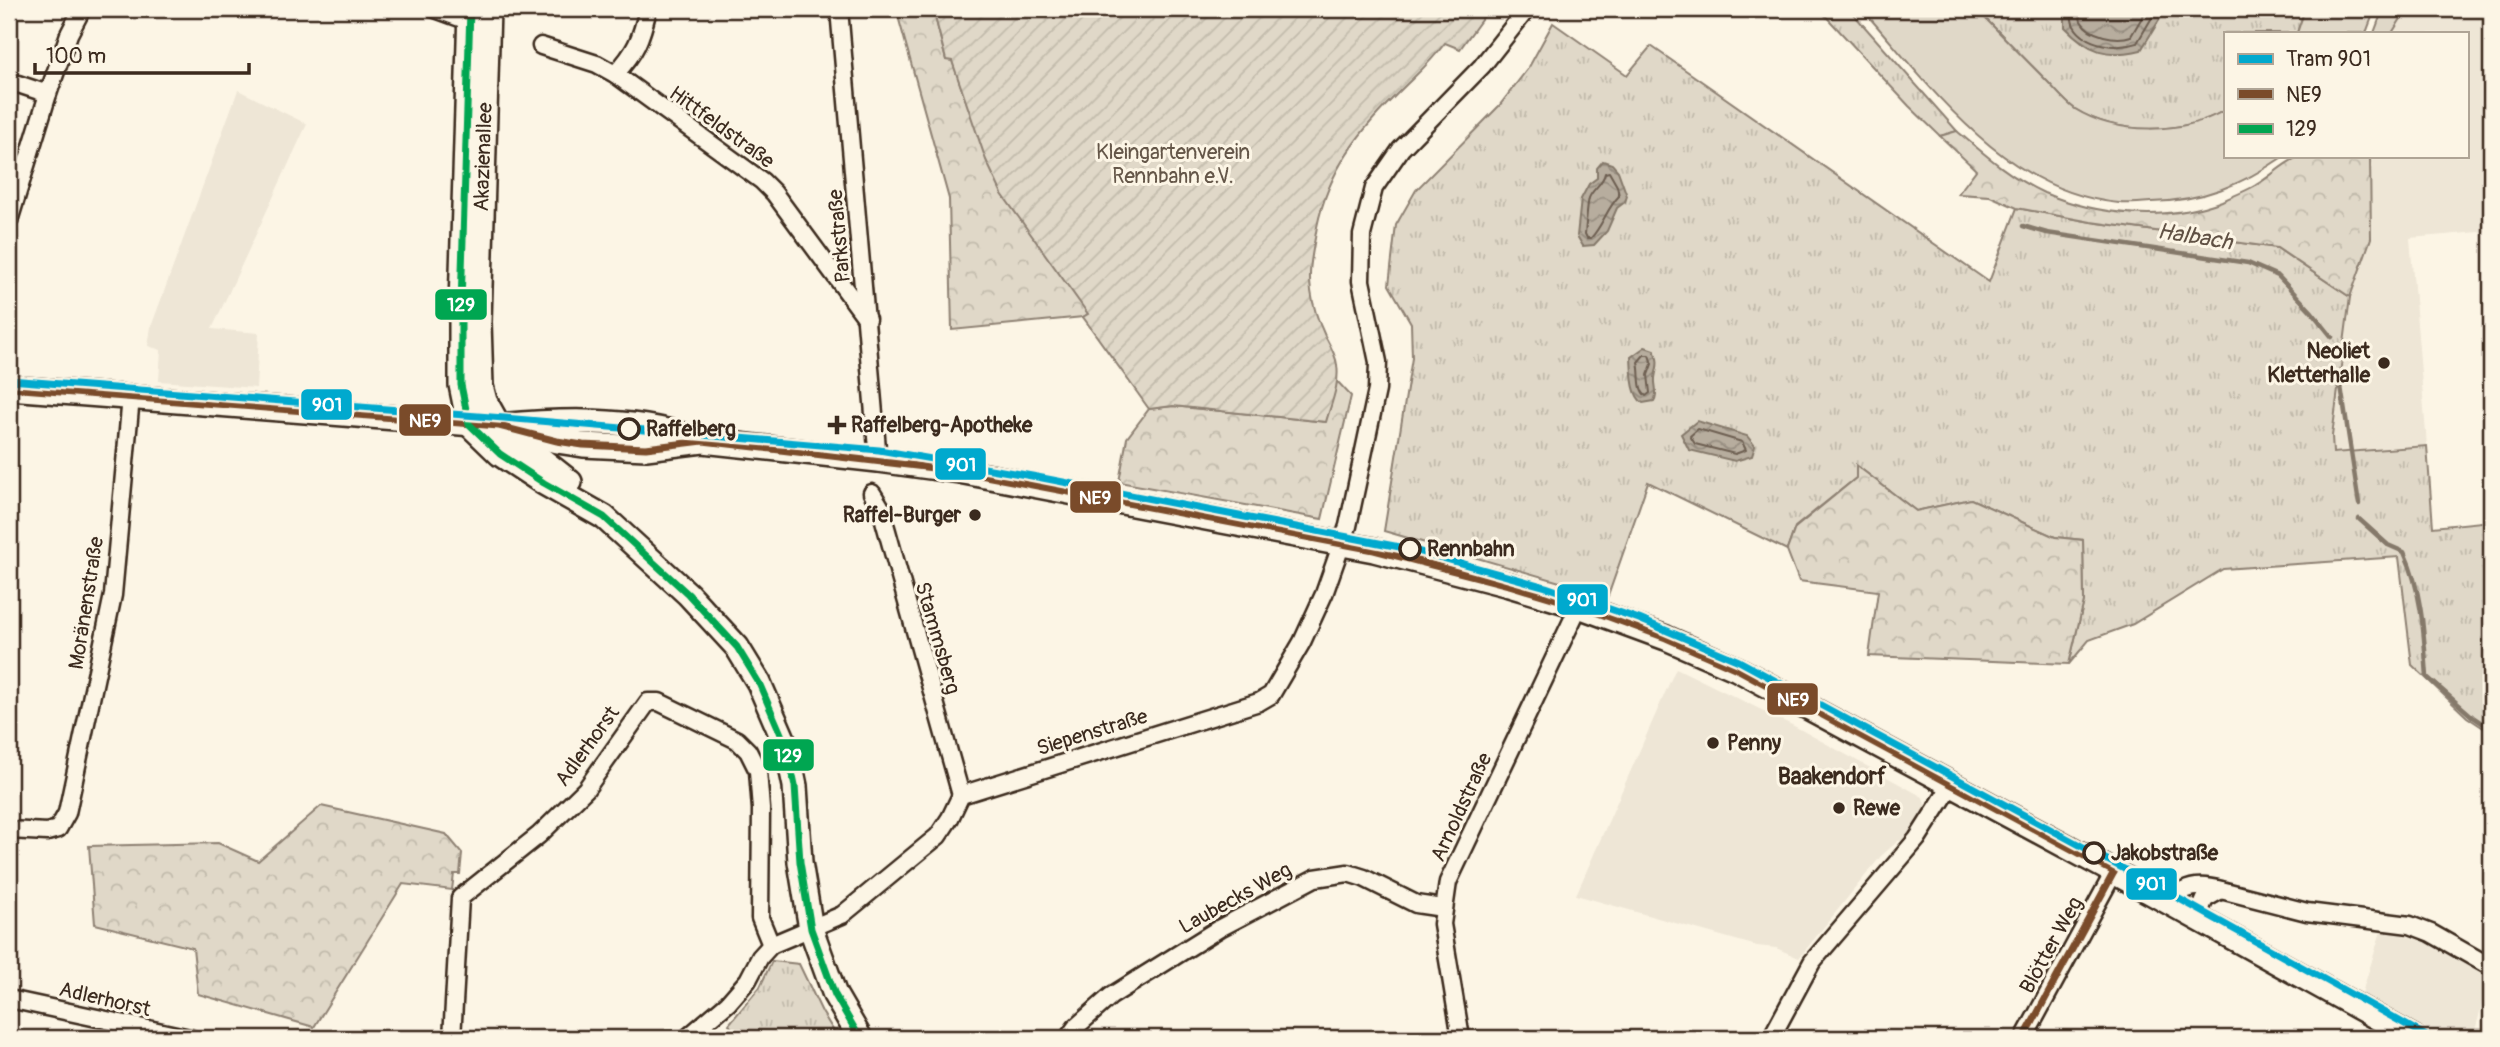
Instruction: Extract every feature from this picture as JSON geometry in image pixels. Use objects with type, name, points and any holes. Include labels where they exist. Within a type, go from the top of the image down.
[{"type":"main road","name":"Akazienallee","points":[[469,424],[461,385],[461,305],[479,17]]},
{"type":"main road","name":"Akazienallee","points":[[479,17],[483,140],[479,362],[485,401],[499,426]]},
{"type":"main road","points":[[9,388],[499,426],[565,421],[654,429],[703,442],[878,460],[1032,484],[1409,557],[1579,606],[1666,638],[1737,669],[2114,872],[2414,1038]]},
{"type":"main road","points":[[469,424],[500,454],[604,517],[688,594],[737,647],[760,683],[787,748],[795,786],[800,862],[811,929],[835,995],[860,1038]]},
{"type":"main road","points":[[499,426],[583,445],[646,448],[703,442]]},
{"type":"main road","points":[[499,426],[544,464],[578,488],[592,508]]},
{"type":"main road","points":[[578,488],[577,456],[583,445]]},
{"type":"street","points":[[9,221],[48,94],[69,34],[82,9]]},
{"type":"street","points":[[435,9],[479,17]]},
{"type":"street","points":[[615,74],[631,57],[641,38],[648,9]]},
{"type":"street","name":"Parkstraße","points":[[839,9],[878,460]]},
{"type":"street","name":"Siepenstraße","points":[[961,795],[1259,702],[1271,695],[1302,642],[1324,594],[1348,526],[1377,390],[1378,362],[1361,281],[1362,235],[1374,188],[1401,149],[1482,66],[1527,9]]},
{"type":"street","name":"Hittfeldstraße","points":[[541,46],[597,64],[615,74],[762,181],[774,193],[867,319]]},
{"type":"street","points":[[9,81],[48,94]]},
{"type":"street","name":"Moränenstraße","points":[[9,830],[47,832],[58,829],[67,813],[113,595],[131,397]]},
{"type":"street","name":"Stammsberg","points":[[872,493],[880,506],[961,795]]},
{"type":"street","name":"Arnoldstraße","points":[[1461,1038],[1441,924],[1448,882],[1579,606]]},
{"type":"street","name":"Adlerhorst","points":[[452,1038],[460,898],[539,835],[586,789],[648,702],[659,702],[704,723],[737,740],[748,751],[758,771],[761,809],[760,918],[771,945]]},
{"type":"street","points":[[1771,1038],[1812,962],[1917,839],[1952,784]]},
{"type":"street","points":[[687,1038],[728,1003],[748,980],[760,957],[771,945],[842,915],[938,836],[961,795]]},
{"type":"street","name":"Blötter Weg","points":[[2024,1038],[2114,872]]},
{"type":"street","name":"Laubecks Weg","points":[[1068,1038],[1076,1027],[1111,996],[1220,928],[1315,878],[1348,873],[1416,904],[1443,908]]},
{"type":"street","points":[[2170,903],[2183,890],[2207,886],[2307,912],[2410,925],[2431,933],[2491,967]]},
{"type":"street","points":[[2197,918],[2205,899],[2221,890]]},
{"type":"street","name":"Adlerhorst","points":[[10,1003],[190,1038]]},
{"type":"shaded area","points":[[2407,9],[2491,9],[2491,203],[2488,204],[2490,231],[2410,238],[2427,446],[2333,454],[2332,436],[2350,297],[2371,238],[2370,158],[2468,158],[2468,32],[2394,32]]},
{"type":"shaded area","points":[[238,90],[307,124],[212,329],[259,333],[256,388],[159,381],[161,350],[148,346],[151,327]]},
{"type":"shaded area","points":[[1676,668],[1794,726],[1923,797],[1926,808],[1906,840],[1898,841],[1881,856],[1799,958],[1776,948],[1757,946],[1576,895]]},
{"type":"shaded area","points":[[2382,928],[2425,942],[2489,977],[2475,1031],[2470,1038],[2444,1038],[2362,993]]},
{"type":"green space","points":[[896,9],[933,9],[946,60],[952,60],[965,98],[1088,314],[1083,317],[952,330],[949,199]]},
{"type":"green space","name":"Kleingartenverein Rennbahn e.V.","points":[[933,9],[1489,9],[1460,49],[1445,43],[1379,112],[1353,144],[1325,197],[1315,238],[1310,278],[1316,314],[1334,354],[1338,372],[1326,422],[1173,406],[1149,409],[1083,317],[1088,314],[1002,194],[986,160],[952,61],[946,60]]},
{"type":"green space","points":[[1819,9],[1849,9],[1957,131],[1940,136]]},
{"type":"green space","points":[[1862,9],[1976,9],[2067,102],[2092,118],[2130,127],[2170,128],[2208,118],[2224,110],[2224,158],[2281,158],[2237,183],[2204,195],[2170,201],[2123,203],[2078,195],[2040,179],[2006,158],[1974,132]]},
{"type":"green space","points":[[1976,9],[2305,9],[2297,32],[2224,32],[2224,110],[2189,124],[2150,129],[2110,124],[2075,109]]},
{"type":"green space","points":[[2305,9],[2375,9],[2366,32],[2297,32]]},
{"type":"green space","points":[[2383,9],[2407,9],[2393,32],[2374,32]]},
{"type":"green space","points":[[1553,23],[1627,75],[1651,46],[1989,282],[2017,208],[2091,222],[2277,248],[2350,297],[2332,436],[2333,453],[2427,446],[2433,527],[2491,521],[2491,733],[2467,717],[2412,665],[2399,557],[2223,569],[2133,624],[2089,640],[2069,664],[2084,601],[2083,540],[2055,537],[1971,499],[1916,511],[1856,465],[1856,478],[1795,527],[1787,550],[1648,482],[1608,596],[1384,531],[1412,358],[1411,323],[1389,285],[1396,225],[1416,190],[1499,106],[1529,67]]},
{"type":"green space","points":[[1957,131],[2009,173],[2044,193],[2087,207],[2133,214],[2179,212],[2222,201],[2256,185],[2297,158],[2370,158],[2371,238],[2350,297],[2277,248],[2091,222],[2017,208],[1990,196],[1958,194],[1976,170],[1940,136]]},
{"type":"green space","points":[[1337,381],[1351,396],[1322,519],[1119,482],[1127,438],[1149,409],[1173,406],[1325,422]]},
{"type":"green space","points":[[1856,465],[1916,511],[1971,499],[2055,537],[2083,540],[2084,601],[2069,664],[1869,656],[1878,591],[1799,581],[1787,550],[1795,528],[1856,478]]},
{"type":"green space","points":[[321,806],[446,834],[462,853],[460,874],[454,874],[452,890],[403,884],[314,1027],[198,994],[193,948],[95,924],[89,846],[218,843],[258,861]]},
{"type":"green space","points":[[772,961],[799,964],[838,1038],[737,1038],[729,1024],[760,987]]},
{"type":"water","points":[[2065,9],[2166,9],[2141,50],[2108,53],[2082,42],[2065,27]]},
{"type":"water","points":[[1603,161],[1612,164],[1618,171],[1627,196],[1625,202],[1617,208],[1607,231],[1594,245],[1583,246],[1577,236],[1581,199],[1589,184],[1597,178],[1597,168]]},
{"type":"water","points":[[1645,347],[1654,350],[1658,364],[1654,401],[1643,403],[1634,389],[1631,357]]},
{"type":"water","points":[[1697,421],[1747,436],[1755,446],[1752,456],[1735,461],[1689,450],[1681,434]]},
{"type":"waterway","name":"Halbach","points":[[2023,226],[2047,233],[2248,263],[2278,276],[2332,337]]},
{"type":"waterway","name":"Halbach","points":[[2340,380],[2359,504]]},
{"type":"waterway","name":"Halbach","points":[[2359,519],[2388,545],[2404,552],[2418,598],[2427,677],[2491,729]]},
{"type":"tram line","name":"901","points":[[9,380],[879,450],[1032,476],[1410,549],[1546,587],[1639,619],[1739,661],[2430,1038]]},
{"type":"transit line","name":"129","points":[[470,9],[461,305],[461,385],[469,424],[500,454],[604,517],[688,594],[737,647],[759,683],[787,748],[795,786],[800,862],[811,929],[835,995],[860,1038]]},
{"type":"transit line","name":"NE9","points":[[9,388],[499,426],[583,445],[646,448],[703,441],[959,471],[1374,550],[1579,606],[1666,638],[1737,669],[2114,872]]},
{"type":"transit line","name":"NE9","points":[[2024,1038],[2114,872]]},
{"type":"place","name":"Neoliet Kletterhalle","points":[[2384,363]]},
{"type":"place","name":"Raffelberg-Apotheke","points":[[837,425]]},
{"type":"place","name":"Raffelberg","points":[[629,429]]},
{"type":"place","name":"Raffel-Burger","points":[[975,515]]},
{"type":"place","name":"Rennbahn","points":[[1410,549]]},
{"type":"place","name":"Penny","points":[[1713,743]]},
{"type":"place","name":"Rewe","points":[[1839,808]]},
{"type":"place","name":"Jakobstraße","points":[[2094,853]]},
{"type":"district","name":"Baakendorf","points":[[1832,776]]}]
